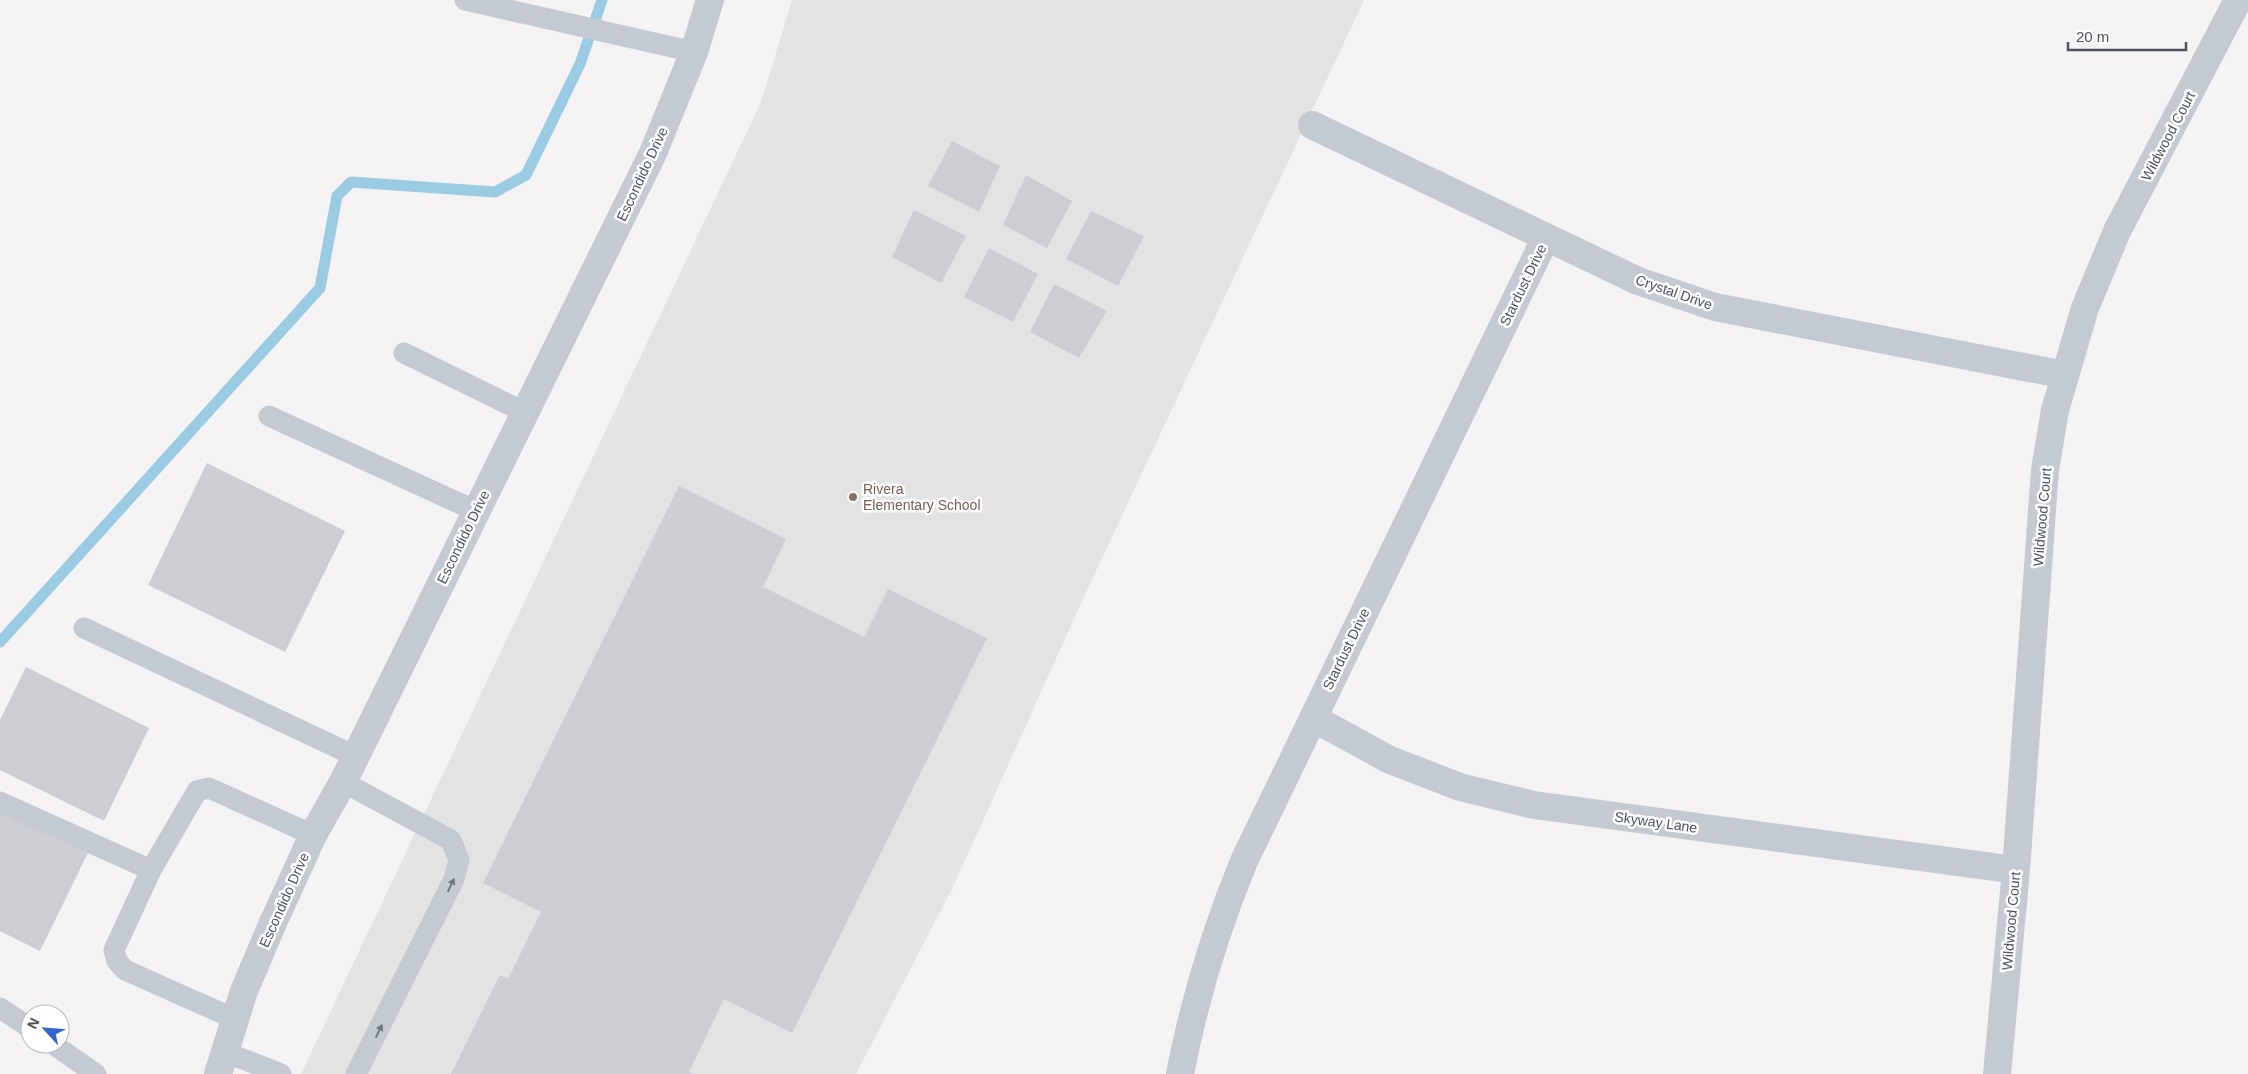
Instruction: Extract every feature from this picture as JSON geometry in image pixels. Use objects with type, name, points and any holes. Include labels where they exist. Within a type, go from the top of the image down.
[{"type":"street","name":"Escondido Drive","points":[[221,1063],[235,1019],[262,950],[313,835],[343,782],[653,153],[694,52],[710,0]]},
{"type":"street","name":"Wildwood Court","points":[[1997,1074],[2016,870],[2045,470],[2055,410],[2085,308],[2117,232],[2238,0]]},
{"type":"street","name":"Crystal Drive","points":[[1312,125],[1638,281],[1715,307],[2065,375]]},
{"type":"street","name":"Stardust Drive","points":[[1180,1074],[1189,1024],[1226,904],[1312,718],[1546,237]]},
{"type":"street","name":"Skyway Lane","points":[[1312,718],[1390,760],[1460,787],[1534,805],[2016,870]]},
{"type":"lane","points":[[465,0],[694,52]]},
{"type":"lane","points":[[404,353],[524,412]]},
{"type":"lane","points":[[269,416],[476,510]]},
{"type":"lane","points":[[84,628],[355,756]]},
{"type":"lane","points":[[343,782],[429,826],[451,840],[459,860],[454,879],[356,1074]]},
{"type":"lane","points":[[235,1019],[125,970],[117,961],[114,950],[151,870],[190,800],[197,791],[209,788],[313,835]]},
{"type":"lane","points":[[0,802],[151,870]]},
{"type":"lane","points":[[0,1008],[20,1021]]},
{"type":"lane","points":[[67,1054],[96,1074]]},
{"type":"lane","points":[[221,1063],[281,1074]]},
{"type":"shaded area","name":"Rivera Elementary School","points":[[792,0],[1364,0],[1088,588],[953,887],[856,1074],[301,1074],[761,102]]},
{"type":"building","points":[[952,141],[1000,166],[979,212],[928,186]]},
{"type":"building","points":[[1026,175],[1072,201],[1047,248],[1003,225]]},
{"type":"building","points":[[914,210],[966,236],[941,283],[892,257]]},
{"type":"building","points":[[1091,211],[1144,236],[1118,286],[1066,259]]},
{"type":"building","points":[[989,248],[1038,274],[1013,322],[964,297]]},
{"type":"building","points":[[1054,284],[1107,311],[1079,358],[1030,332]]},
{"type":"building","points":[[207,463],[345,531],[285,652],[148,585]]},
{"type":"building","points":[[679,486],[786,539],[763,587],[864,637],[888,589],[987,638],[792,1033],[724,999],[689,1072],[693,1074],[451,1074],[500,975],[508,979],[541,912],[483,883]]},
{"type":"building","points":[[26,667],[149,728],[104,821],[0,770],[0,720]]},
{"type":"building","points":[[0,811],[88,853],[40,951],[0,931]]},
{"type":"waterway","points":[[0,642],[320,288],[337,196],[351,182],[495,192],[526,175],[580,64],[602,0]]},
{"type":"place","name":"Rivera Elementary School","points":[[853,497]]}]
